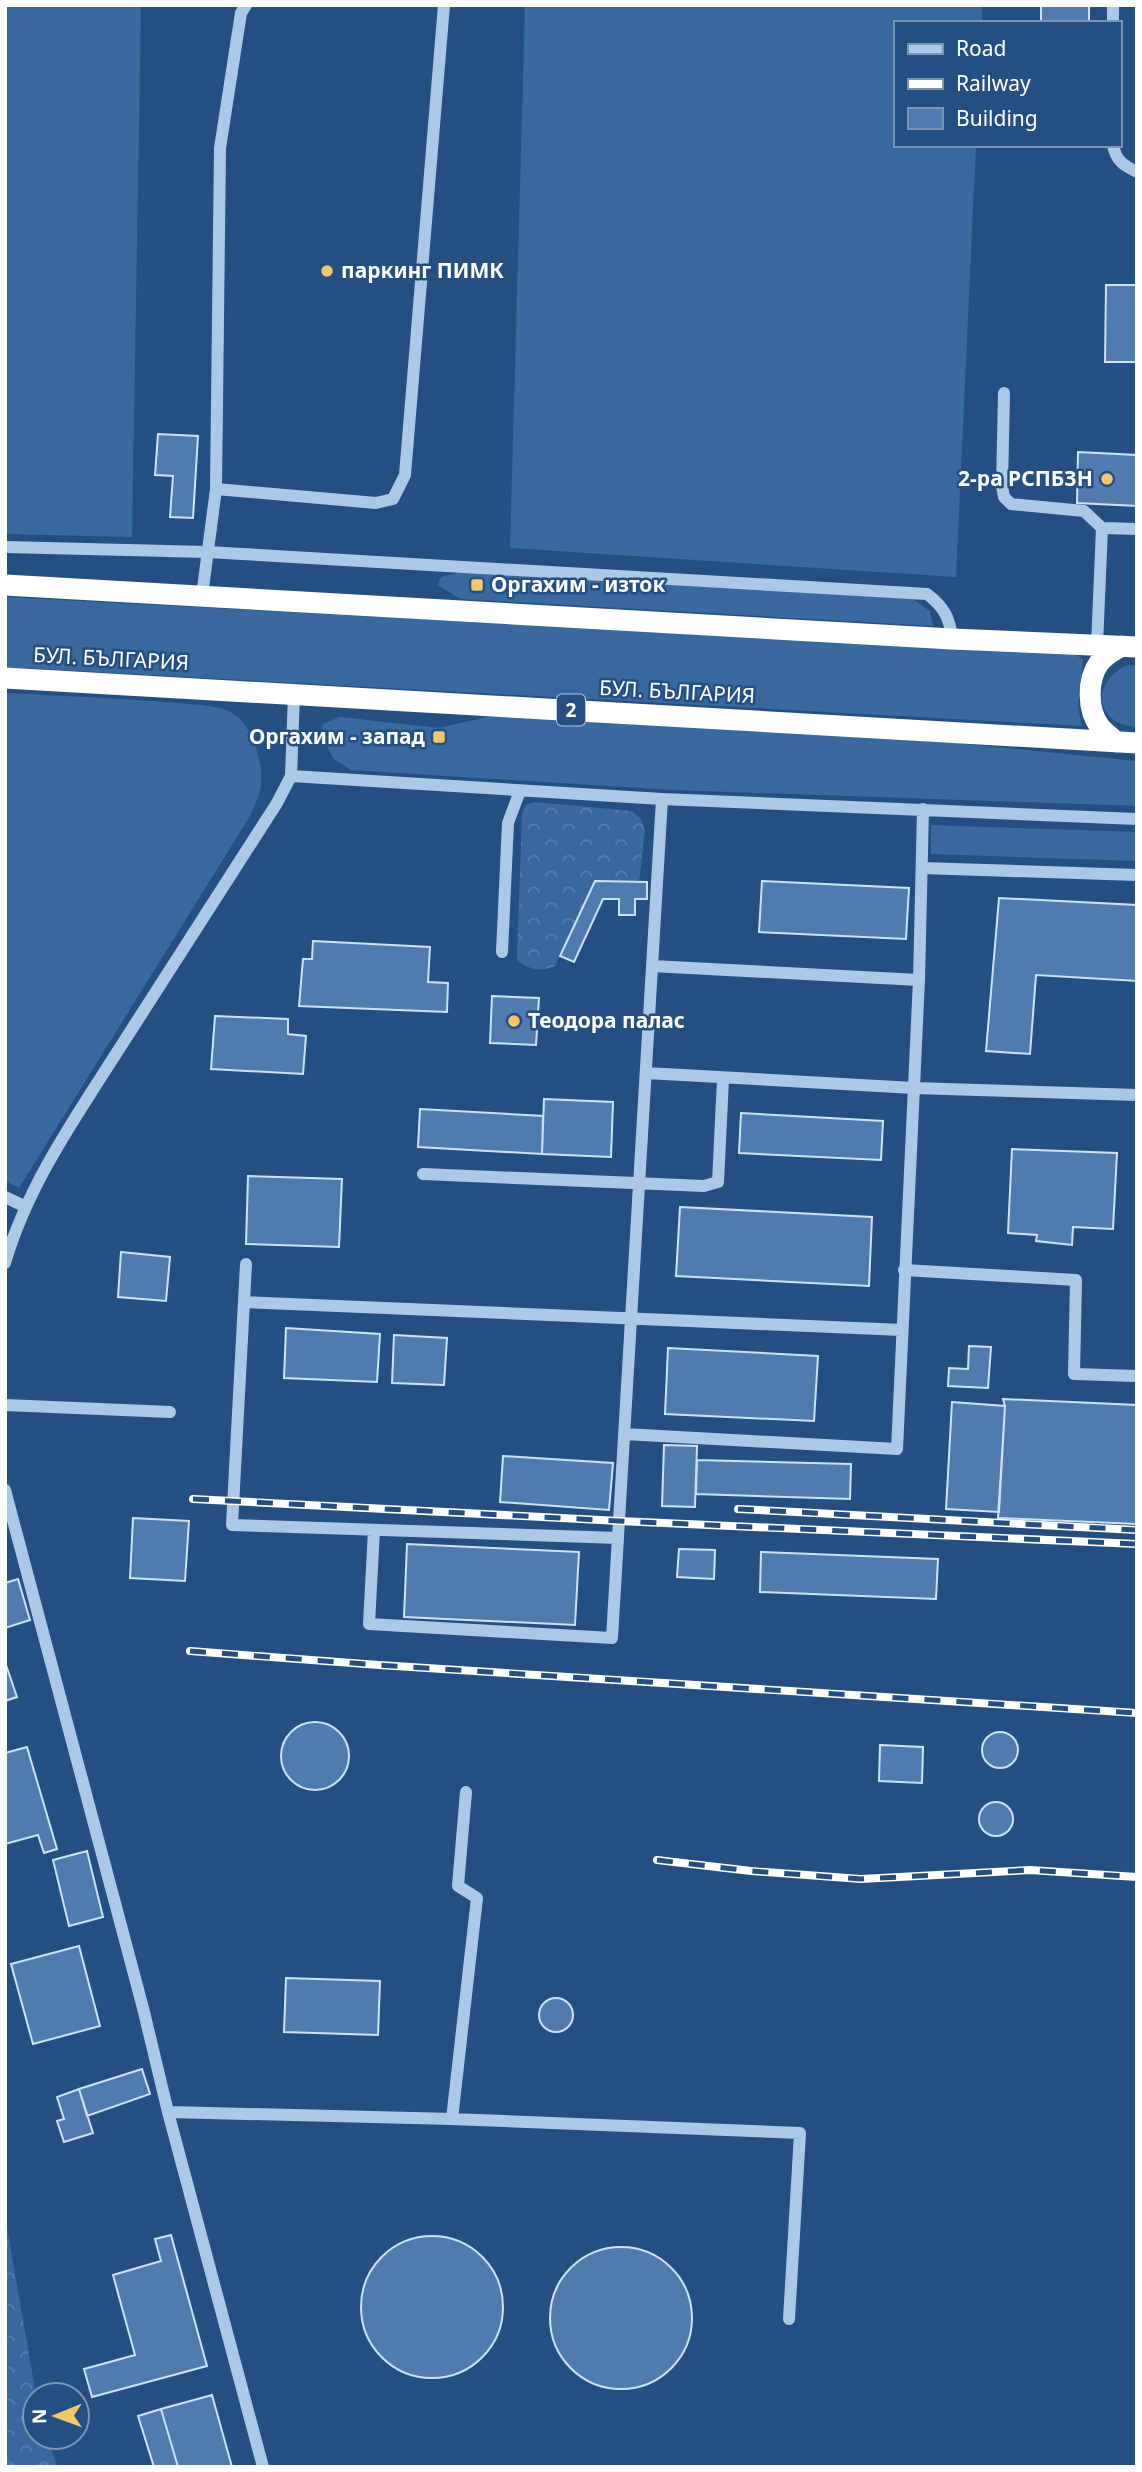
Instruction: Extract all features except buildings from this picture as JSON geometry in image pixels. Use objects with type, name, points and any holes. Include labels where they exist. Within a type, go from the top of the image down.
[{"type":"highway","points":[[5,585],[952,639],[1129,646]]},
{"type":"highway","points":[[1127,743],[1099,726],[1092,711],[1090,694],[1092,680],[1100,662],[1129,646]]},
{"type":"highway","name":"БУЛ. БЪЛГАРИЯ","points":[[5,678],[1127,743]]},
{"type":"street","points":[[202,596],[216,489],[220,148],[241,13],[246,5]]},
{"type":"street","points":[[216,489],[376,503],[393,499],[405,475],[444,5]]},
{"type":"street","points":[[1113,147],[1115,156],[1122,164],[1137,172]]},
{"type":"street","points":[[1004,393],[1004,497],[1011,504],[1084,511],[1102,528],[1137,529]]},
{"type":"street","points":[[1097,645],[1102,528]]},
{"type":"street","points":[[5,547],[207,552],[927,594],[940,604],[950,621],[952,639]]},
{"type":"street","points":[[5,1263],[11,1242],[42,1174],[277,803],[291,776],[294,694]]},
{"type":"street","points":[[291,776],[662,799],[1137,819]]},
{"type":"street","points":[[502,952],[508,823],[520,791]]},
{"type":"street","points":[[374,1530],[369,1623],[612,1638],[662,799]]},
{"type":"street","points":[[624,1434],[897,1449],[919,980],[923,809]]},
{"type":"street","points":[[922,868],[1137,875]]},
{"type":"street","points":[[653,966],[919,980]]},
{"type":"street","points":[[646,1073],[723,1079],[1137,1095]]},
{"type":"street","points":[[423,1174],[704,1186],[718,1182],[723,1079]]},
{"type":"street","points":[[5,1197],[26,1207]]},
{"type":"street","points":[[246,1264],[232,1525],[618,1538]]},
{"type":"street","points":[[904,1270],[1076,1280],[1074,1374],[1137,1376]]},
{"type":"street","points":[[244,1302],[902,1331]]},
{"type":"street","points":[[5,1405],[170,1412]]},
{"type":"street","points":[[5,1490],[264,2467]]},
{"type":"street","points":[[452,2119],[477,1898],[458,1886],[466,1793]]},
{"type":"street","points":[[168,2112],[452,2119],[800,2133],[789,2319]]},
{"type":"green space","points":[[5,5],[141,5],[132,537],[5,534]]},
{"type":"green space","points":[[525,5],[982,5],[982,21],[894,21],[894,147],[976,147],[956,577],[510,548]]},
{"type":"green space","points":[[469,570],[913,599],[930,611],[933,626],[460,599],[438,585],[441,577]]},
{"type":"green space","points":[[5,597],[1076,654],[1083,660],[1078,707],[1082,726],[5,667]]},
{"type":"green space","points":[[1127,665],[1137,666],[1137,727],[1113,719],[1102,702],[1107,682]]},
{"type":"green space","points":[[5,693],[155,701],[221,708],[234,714],[247,728],[256,749],[261,772],[260,791],[250,816],[19,1188],[5,1181]]},
{"type":"green space","points":[[492,716],[955,743],[1137,761],[1137,806],[673,790],[351,770],[334,759],[320,734],[323,724],[340,717],[438,728]]},
{"type":"green space","points":[[535,802],[632,811],[641,819],[645,830],[639,882],[595,881],[555,966],[545,969],[531,968],[517,960],[522,813],[525,805]]},
{"type":"green space","points":[[931,825],[1137,832],[1137,861],[931,854]]},
{"type":"green space","points":[[5,2216],[34,2381],[21,2381],[21,2451],[52,2451],[57,2467],[5,2467]]},
{"type":"railway","points":[[193,1499],[1137,1544]]},
{"type":"railway","points":[[738,1509],[1137,1530]]},
{"type":"railway","points":[[190,1651],[1137,1713]]},
{"type":"railway","points":[[657,1860],[751,1871],[861,1879],[1030,1870],[1137,1877]]},
{"type":"place","name":"паркинг ПИМК","points":[[327,271]]},
{"type":"place","name":"2-ра РСПБЗН","points":[[1107,479]]},
{"type":"place","name":"Оргахим - изток","points":[[477,585]]},
{"type":"place","name":"Оргахим - запад","points":[[439,737]]},
{"type":"place","name":"Теодора палас","points":[[514,1021]]}]
